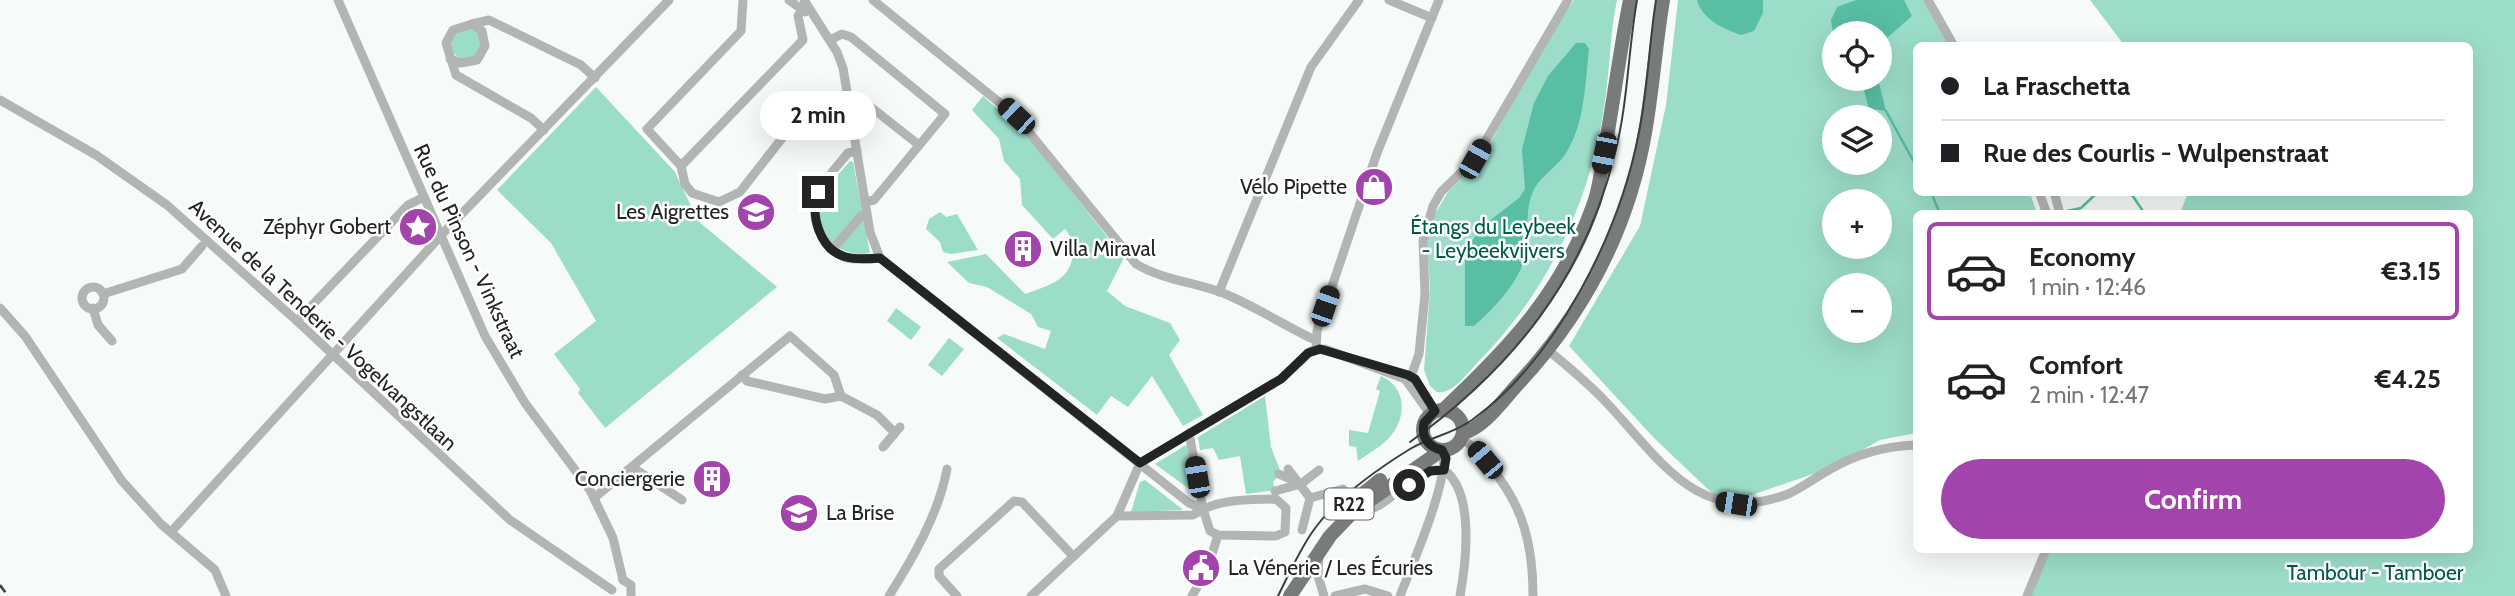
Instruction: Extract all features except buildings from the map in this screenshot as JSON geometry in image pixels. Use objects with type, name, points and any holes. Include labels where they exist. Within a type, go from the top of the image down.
[{"type":"main road","points":[[1436,448],[1423,430],[1436,412],[1491,366],[1524,328],[1548,295],[1578,240],[1595,198],[1630,0]]},
{"type":"main road","name":"R22","points":[[1293,592],[1318,542],[1345,508],[1359,495],[1436,448],[1454,446],[1462,435],[1479,426],[1548,350],[1591,284],[1618,234],[1646,127],[1663,0]]},
{"type":"main road","points":[[1436,412],[1458,416],[1462,435]]},
{"type":"main road","name":"R22","points":[[1293,592],[1353,512],[1436,448]]},
{"type":"street","name":"Rue du Pinson - Vinkstraat","points":[[338,0],[485,336],[505,372],[594,498],[613,538],[623,580],[631,585],[631,596]]},
{"type":"street","points":[[743,0],[741,31],[646,129],[681,166],[685,184],[692,192],[712,202],[729,199],[740,192],[802,114],[849,102],[858,97],[919,145]]},
{"type":"street","points":[[789,0],[804,4]]},
{"type":"street","points":[[795,0],[804,4],[816,20],[830,40],[843,68],[872,243],[880,258],[1189,503],[1203,509]]},
{"type":"street","points":[[873,0],[1016,116],[1136,264],[1149,272],[1219,292],[1262,310],[1325,349],[1396,373],[1410,380],[1436,412]]},
{"type":"street","points":[[1219,292],[1311,67],[1359,0]]},
{"type":"street","points":[[1389,0],[1432,18]]},
{"type":"street","points":[[1031,596],[1117,516],[1140,463],[1262,391],[1315,344],[1377,153],[1439,0]]},
{"type":"street","points":[[1410,380],[1419,354],[1423,322],[1423,241],[1433,206],[1441,192],[1475,159],[1550,25],[1567,0]]},
{"type":"street","points":[[1928,0],[1952,42]]},
{"type":"street","points":[[170,532],[442,236],[665,2]]},
{"type":"street","points":[[681,166],[803,40],[797,16],[804,4]]},
{"type":"street","points":[[544,130],[531,118],[456,75],[446,43],[453,30],[489,20],[581,65],[594,78]]},
{"type":"street","points":[[450,59],[461,63],[477,60],[485,46],[482,31],[472,24]]},
{"type":"street","points":[[830,40],[842,34],[852,37],[945,114],[874,200],[865,201]]},
{"type":"street","name":"Avenue de la Tenderie - Vogelvangstlaan","points":[[0,100],[132,179],[198,231],[510,520],[612,593]]},
{"type":"street","points":[[857,151],[848,153],[818,192],[814,203],[820,232],[833,249],[848,258],[880,258]]},
{"type":"street","points":[[297,321],[408,205],[424,197]]},
{"type":"street","points":[[833,249],[861,216],[867,215]]},
{"type":"street","points":[[103,294],[182,269],[202,246]]},
{"type":"street","points":[[103,294],[95,287],[84,291],[83,302],[93,308],[98,325],[112,341]]},
{"type":"street","points":[[93,308],[100,305],[103,294]]},
{"type":"street","points":[[0,308],[25,336],[122,481],[170,532],[215,570],[226,596]]},
{"type":"street","points":[[594,498],[790,336],[834,375],[841,396]]},
{"type":"street","points":[[1548,350],[1603,398],[1675,478],[1696,492],[1719,501],[1748,504],[1768,500],[1790,493],[1832,468],[1868,452],[1913,445]]},
{"type":"street","points":[[742,375],[747,381],[825,399],[841,396],[897,429],[883,447]]},
{"type":"street","points":[[1117,516],[1193,515],[1203,509],[1233,501],[1276,499],[1284,505],[1287,528],[1282,535],[1222,535],[1210,531],[1203,509],[1189,433]]},
{"type":"street","points":[[1462,435],[1511,491],[1522,515],[1533,561],[1533,596]]},
{"type":"street","points":[[1400,596],[1444,470],[1446,458],[1436,448]]},
{"type":"street","points":[[632,467],[682,500]]},
{"type":"street","points":[[889,596],[908,565],[944,487],[947,469]]},
{"type":"street","points":[[1275,491],[1301,484],[1319,470]]},
{"type":"street","points":[[1353,512],[1369,510],[1430,471],[1444,470],[1457,483],[1466,536],[1460,596]]},
{"type":"street","points":[[1284,472],[1301,484],[1310,498],[1303,530]]},
{"type":"street","points":[[1310,498],[1343,489]]},
{"type":"street","points":[[957,596],[939,576],[939,569],[1014,501],[1021,502],[1073,556]]},
{"type":"street","points":[[1192,596],[1222,535]]},
{"type":"street","points":[[2027,596],[2045,553]]},
{"type":"street","points":[[1319,554],[1318,576],[1324,596]]},
{"type":"street","points":[[612,593],[615,583],[623,580]]},
{"type":"street","points":[[1335,596],[1371,590],[1388,596]]},
{"type":"green space","name":"Étangs du Leybeek - Leybeekvijvers","points":[[1574,0],[1617,0],[1599,137],[1578,208],[1546,274],[1526,305],[1460,382],[1449,390],[1437,392],[1430,386],[1424,370],[1430,289],[1427,243],[1433,217],[1448,192],[1482,158],[1545,43]]},
{"type":"green space","points":[[1678,0],[1924,0],[1949,42],[1913,42],[1913,196],[2031,196],[2036,210],[1913,210],[1913,434],[1880,440],[1831,468],[1737,500],[1714,495],[1654,438],[1569,346],[1640,226],[1666,105]]},
{"type":"green space","name":"Tambour - Tamboer","points":[[2090,0],[2515,0],[2515,596],[2025,596],[2046,553],[2473,553],[2473,210],[2181,210],[2187,196],[2473,196],[2473,42],[2122,42]]},
{"type":"green space","points":[[467,28],[478,33],[483,44],[478,55],[467,60],[456,55],[451,44],[456,33]]},
{"type":"green space","points":[[596,87],[675,172],[698,221],[777,287],[605,428],[578,393],[580,389],[554,354],[596,321],[551,243],[497,190]]},
{"type":"green space","points":[[983,96],[1026,134],[1124,258],[1107,291],[1125,306],[1170,323],[1180,340],[1169,355],[1203,415],[1183,426],[1152,376],[1128,407],[1111,396],[1097,415],[997,338],[1004,334],[1045,349],[1051,331],[1038,327],[1031,314],[987,287],[969,283],[947,262],[986,254],[1025,294],[1051,284],[1064,275],[1071,263],[1073,249],[1065,229],[1053,239],[1022,205],[1020,179],[1004,161],[999,139],[972,110]]},
{"type":"green space","points":[[850,161],[853,162],[870,253],[859,254],[839,248],[825,233],[821,223],[823,196]]},
{"type":"green space","points":[[940,212],[946,217],[957,214],[978,250],[951,254],[943,252],[940,242],[926,229],[929,219]]},
{"type":"green space","points":[[896,308],[921,327],[911,340],[887,321]]},
{"type":"green space","points":[[949,338],[964,349],[942,376],[928,365]]},
{"type":"green space","points":[[1381,376],[1395,387],[1400,395],[1400,420],[1387,440],[1358,461],[1356,447],[1349,446],[1349,430],[1368,433],[1380,391],[1376,389]]},
{"type":"green space","points":[[1265,396],[1271,447],[1281,473],[1273,482],[1275,490],[1246,494],[1240,456],[1219,460],[1213,448],[1200,450],[1198,437]]},
{"type":"green space","points":[[1186,445],[1187,447],[1196,494],[1155,464]]},
{"type":"green space","points":[[1145,480],[1182,510],[1131,512],[1140,482]]},
{"type":"shaded area","points":[[1697,0],[1763,0],[1763,13],[1754,31],[1741,35],[1708,18]]},
{"type":"shaded area","points":[[1856,0],[1904,0],[1912,16],[1892,34],[1892,21],[1831,21],[1837,7]]},
{"type":"shaded area","points":[[1576,43],[1585,43],[1589,49],[1577,129],[1566,153],[1532,194],[1525,258],[1515,280],[1500,301],[1474,326],[1465,326],[1465,261],[1472,241],[1483,226],[1519,198],[1525,189],[1522,149],[1534,103],[1548,76]]},
{"type":"shaded area","points":[[1864,91],[1881,91],[1884,105],[1868,105]]},
{"type":"waterway","points":[[1892,122],[1913,160]]},
{"type":"waterway","points":[[1933,196],[1938,210]]},
{"type":"waterway","points":[[2072,210],[2081,208],[2094,196]]},
{"type":"waterway","points":[[2133,196],[2142,210]]},
{"type":"tram line","points":[[1410,442],[1481,383],[1512,351],[1540,317],[1585,240],[1602,198],[1615,153],[1637,0]]},
{"type":"tram line","points":[[1278,596],[1308,539],[1333,507],[1370,475],[1410,449],[1472,420],[1503,394],[1557,328],[1600,251],[1630,171],[1642,116],[1656,0]]},
{"type":"railway","points":[[0,585],[8,596]]},
{"type":"place","name":"Vélo Pipette","points":[[1374,187]]},
{"type":"place","name":"Les Aigrettes","points":[[756,212]]},
{"type":"place","name":"Zéphyr Gobert","points":[[418,227]]},
{"type":"place","name":"Villa Miraval","points":[[1023,249]]},
{"type":"place","name":"Conciergerie","points":[[712,479]]},
{"type":"place","name":"La Brise","points":[[799,513]]},
{"type":"place","name":"La Vénerie / Les Écuries","points":[[1201,568]]},
{"type":"route","points":[[818,192],[814,214],[820,232],[833,249],[848,258],[880,258],[1140,463],[1281,379],[1311,351],[1325,349],[1408,375],[1415,379],[1435,411],[1424,423],[1424,437],[1431,446],[1442,450],[1446,458],[1444,470],[1430,471],[1409,485]]}]
